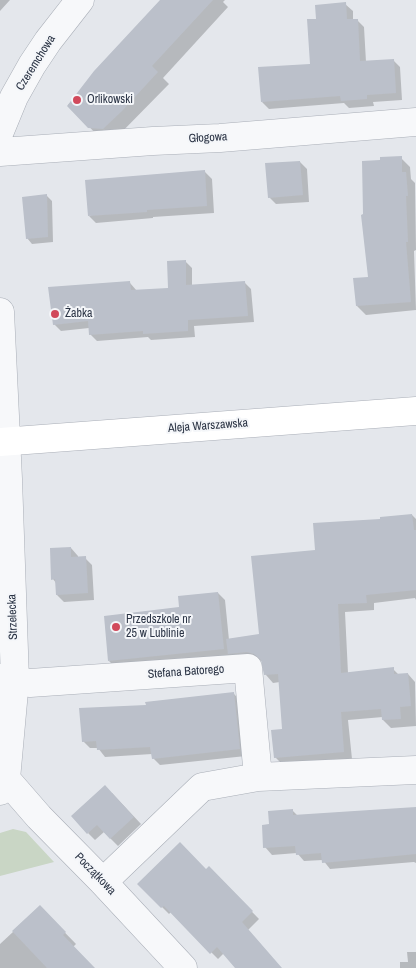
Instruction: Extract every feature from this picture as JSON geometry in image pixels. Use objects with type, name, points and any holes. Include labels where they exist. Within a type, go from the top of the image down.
[{"type":"street","name":"Czeremchowa","points":[[0,131],[14,97],[32,65],[80,0]]},
{"type":"street","name":"Głogowa","points":[[0,152],[220,138],[416,122]]},
{"type":"street","points":[[0,312],[3,441]]},
{"type":"street","name":"Aleja Warszawska","points":[[3,441],[416,411]]},
{"type":"street","name":"Strzelecka","points":[[3,441],[8,679],[3,785]]},
{"type":"street","name":"Stefana Batorego","points":[[8,679],[30,683],[248,668],[258,777]]},
{"type":"street","points":[[103,882],[202,787],[258,777],[416,770]]},
{"type":"street","name":"Początkowa","points":[[3,785],[39,817],[103,882],[183,968]]},
{"type":"green space","points":[[13,829],[26,832],[54,862],[0,876],[0,833]]},
{"type":"building","points":[[160,0],[213,0],[152,66],[158,72],[122,111],[103,129],[88,128],[67,106],[94,71]]},
{"type":"building","points":[[346,2],[347,19],[358,19],[360,61],[394,59],[396,93],[367,95],[367,99],[341,101],[340,96],[261,102],[258,67],[310,64],[307,19],[316,19],[315,5]]},
{"type":"building","points":[[402,156],[402,172],[406,172],[408,196],[406,196],[408,242],[406,242],[411,302],[356,306],[353,278],[368,277],[361,215],[363,214],[362,161],[380,160],[380,157]]},
{"type":"building","points":[[300,161],[303,195],[268,198],[265,163]]},
{"type":"building","points":[[205,170],[207,206],[88,216],[85,180]]},
{"type":"building","points":[[47,194],[48,237],[26,239],[22,197]]},
{"type":"building","points":[[186,260],[186,285],[245,281],[248,316],[188,320],[188,331],[143,334],[143,331],[89,335],[88,321],[53,325],[48,287],[130,281],[131,290],[168,288],[167,261]]},
{"type":"building","points":[[412,514],[414,530],[416,530],[416,590],[366,595],[367,603],[338,604],[341,673],[394,667],[394,674],[408,673],[411,706],[400,707],[401,719],[382,720],[381,709],[341,712],[344,752],[274,758],[271,730],[282,729],[278,674],[264,675],[261,660],[254,654],[247,652],[228,654],[226,639],[259,634],[251,556],[315,550],[313,523],[380,519],[380,517]]},
{"type":"building","points":[[71,547],[71,557],[86,556],[88,593],[56,595],[55,579],[51,580],[50,548]]},
{"type":"building","points":[[218,592],[224,649],[108,661],[104,616],[179,607],[178,596]]},
{"type":"building","points":[[234,692],[240,749],[152,759],[150,747],[97,750],[96,741],[82,742],[79,708],[146,705],[145,702]]},
{"type":"building","points":[[105,785],[134,817],[110,839],[97,825],[87,834],[71,816]]},
{"type":"building","points":[[416,807],[416,854],[322,863],[321,853],[296,855],[295,846],[263,848],[262,825],[269,824],[268,811],[293,809],[293,815]]},
{"type":"building","points":[[180,842],[206,869],[209,866],[253,911],[242,922],[282,968],[235,968],[217,947],[210,954],[164,906],[161,908],[137,884]]},
{"type":"building","points":[[40,905],[66,932],[63,935],[95,968],[47,968],[12,931]]},
{"type":"place","name":"Orlikowski","points":[[77,100]]},
{"type":"place","name":"Żabka","points":[[55,314]]},
{"type":"place","name":"Przedszkole nr 25 w Lublinie","points":[[116,627]]}]
